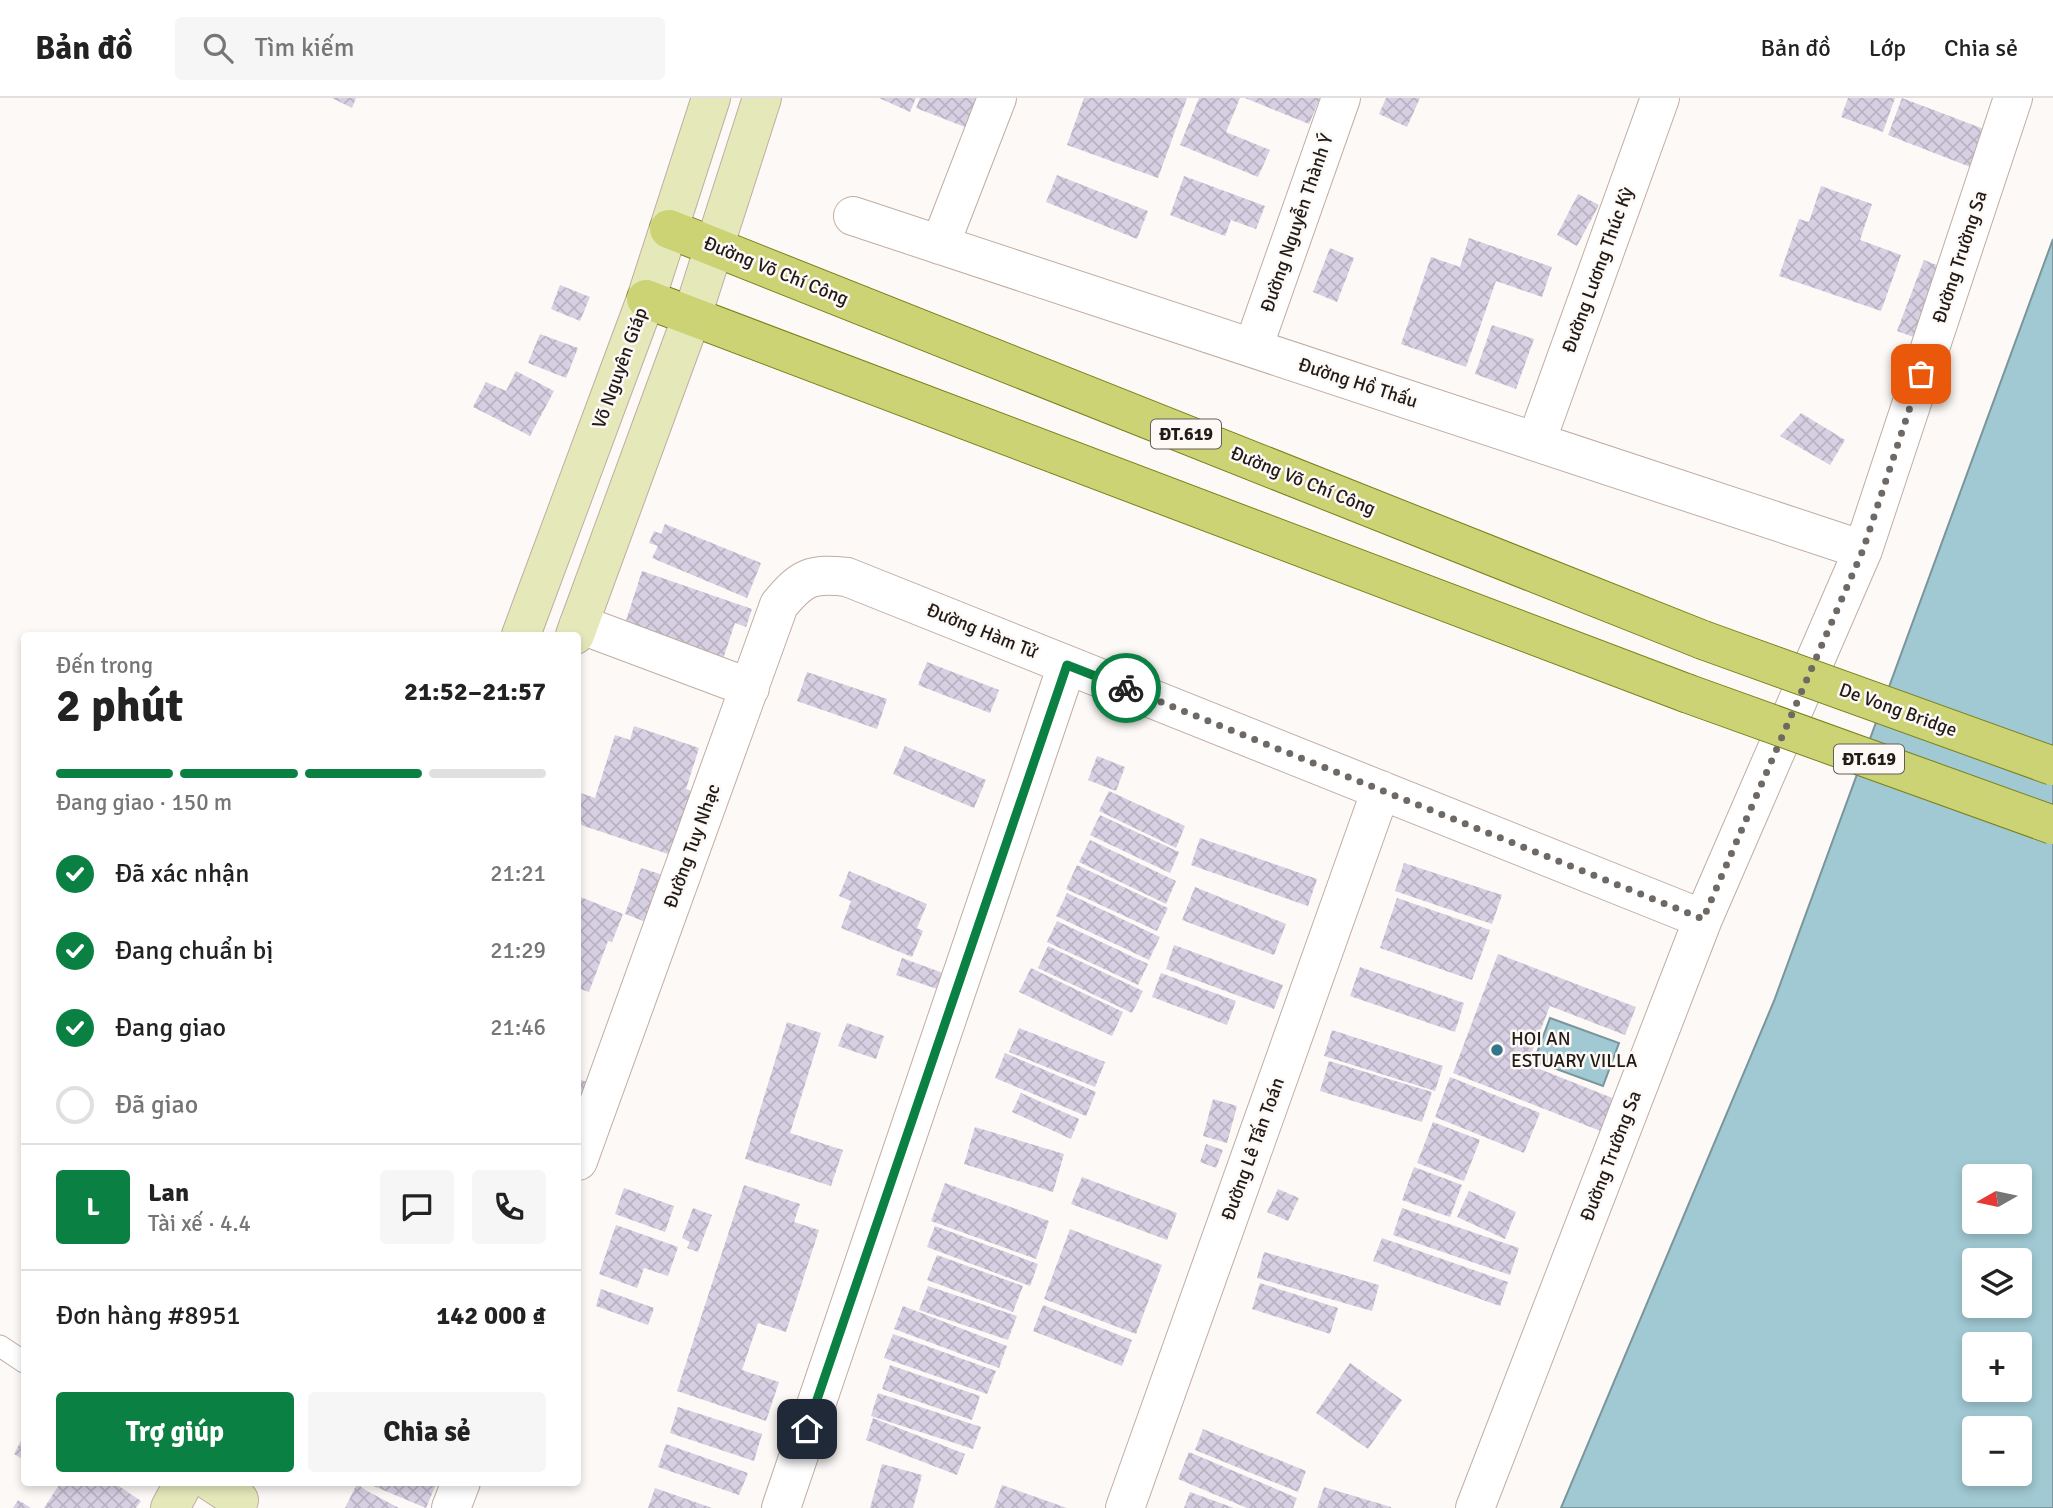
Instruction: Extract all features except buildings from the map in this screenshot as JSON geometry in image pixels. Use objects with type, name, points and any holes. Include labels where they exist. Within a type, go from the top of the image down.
[{"type":"main road","name":"Võ Nguyên Giáp","points":[[522,632],[646,299],[711,98]]},
{"type":"main road","points":[[577,630],[715,247],[762,98]]},
{"type":"main road","name":"Đường Võ Chí Công","points":[[669,229],[1703,640]]},
{"type":"main road","name":"ĐT.619","points":[[646,299],[1686,693],[2053,825]]},
{"type":"main road","name":"De Vong Bridge","points":[[1703,640],[2053,766]]},
{"type":"main road","points":[[170,1508],[182,1486]]},
{"type":"street","points":[[940,245],[997,98]]},
{"type":"street","name":"Đường Nguyễn Thành Ý","points":[[1253,348],[1341,98]]},
{"type":"street","name":"Đường Lương Thúc Kỳ","points":[[1536,442],[1660,98]]},
{"type":"street","name":"Đường Trường Sa","points":[[1475,1508],[1703,919],[1863,550],[2013,98]]},
{"type":"street","name":"Đường Hồ Thấu","points":[[853,216],[1863,550]]},
{"type":"street","name":"Đường Tuy Nhạc","points":[[581,1153],[779,605],[797,584],[822,574],[847,577]]},
{"type":"street","name":"Đường Hàm Tử","points":[[847,577],[1703,919]]},
{"type":"street","points":[[577,630],[750,688]]},
{"type":"street","points":[[780,1508],[1067,665]]},
{"type":"street","name":"Đường Lê Tấn Toán","points":[[1125,1508],[1381,790]]},
{"type":"street","points":[[451,1508],[459,1486]]},
{"type":"lane","points":[[0,1346],[21,1360]]},
{"type":"water","points":[[2053,239],[2053,1508],[1561,1508],[1774,1001]]},
{"type":"water","points":[[1550,1018],[1619,1043],[1603,1086],[1534,1061]]},
{"type":"way so far","points":[[1126,688],[1703,919],[1863,550],[1921,374]]},
{"type":"place","name":"HOI AN ESTUARY VILLA","points":[[1497,1050]]},
{"type":"route","points":[[807,1429],[1067,665],[1126,688]]}]
